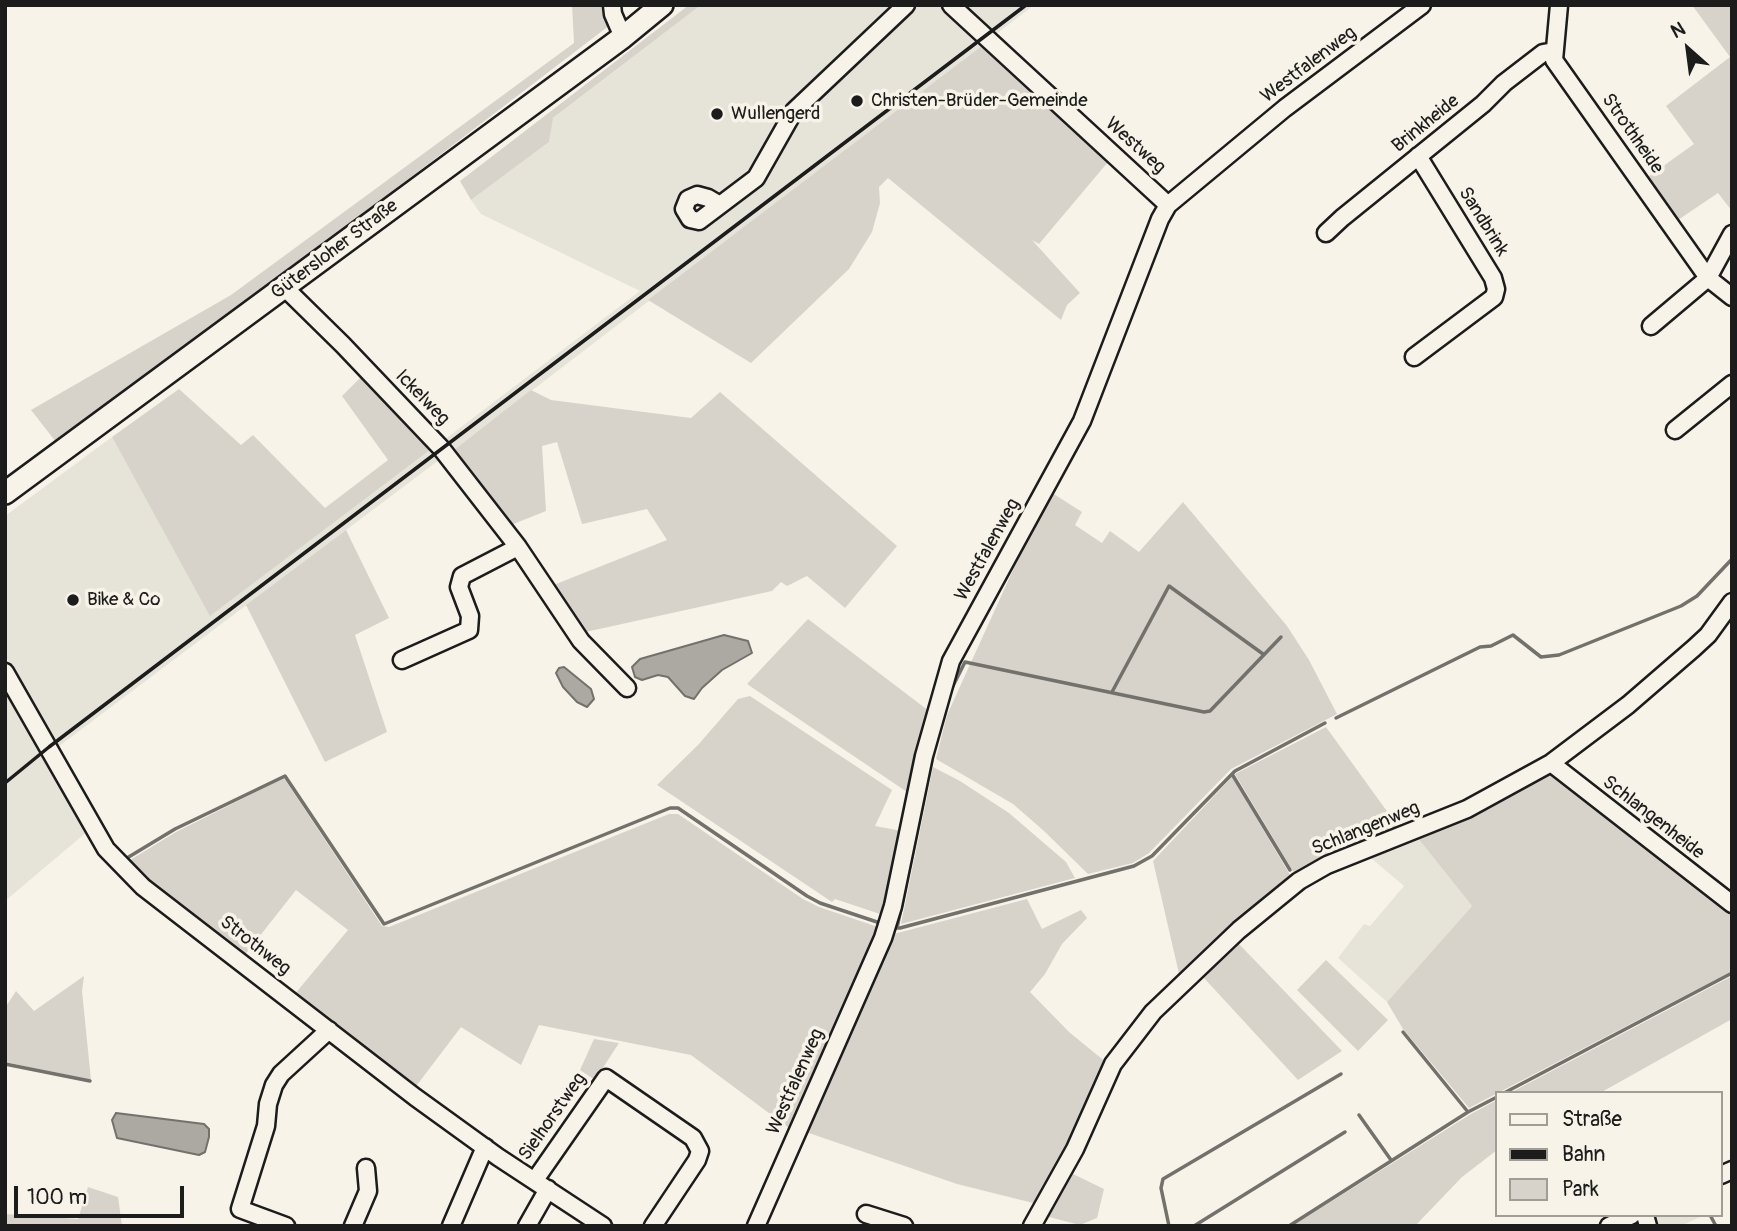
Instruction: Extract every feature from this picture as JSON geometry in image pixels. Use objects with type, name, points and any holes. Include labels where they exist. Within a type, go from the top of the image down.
[{"type":"main road","name":"Gütersloher Straße","points":[[5,493],[623,37],[662,5]]},
{"type":"street","points":[[612,5],[612,14],[623,37]]},
{"type":"street","points":[[720,205],[757,178],[794,111],[906,5]]},
{"type":"street","name":"Westweg","points":[[951,5],[1168,205]]},
{"type":"street","name":"Westfalenweg","points":[[756,1226],[883,938],[893,906],[924,756],[951,662],[1082,421],[1160,219],[1168,205],[1285,108],[1422,5]]},
{"type":"street","points":[[1554,51],[1559,5]]},
{"type":"street","name":"Brinkheide","points":[[1326,233],[1544,52],[1554,51]]},
{"type":"street","name":"Strothheide","points":[[1554,51],[1554,60],[1708,278],[1732,297]]},
{"type":"street","name":"Sandbrink","points":[[1414,357],[1494,297],[1496,289],[1493,278],[1418,156]]},
{"type":"street","points":[[1651,326],[1708,278],[1732,234]]},
{"type":"street","name":"Ickelweg","points":[[285,288],[344,345],[441,448],[518,547],[581,641],[626,688]]},
{"type":"street","points":[[1675,430],[1732,384]]},
{"type":"street","points":[[402,660],[469,630],[470,616],[459,587],[462,576],[518,547]]},
{"type":"street","name":"Schlangenweg","points":[[1032,1226],[1074,1149],[1113,1064],[1153,1012],[1239,930],[1299,881],[1327,865],[1467,809],[1551,763],[1628,705],[1695,648],[1732,602]]},
{"type":"street","name":"Strothweg","points":[[5,672],[106,849],[143,887],[415,1097],[603,1226]]},
{"type":"street","name":"Schlangenheide","points":[[1551,763],[1732,905]]},
{"type":"street","points":[[286,1226],[240,1209],[266,1126],[268,1104],[274,1085],[281,1074],[329,1030]]},
{"type":"street","name":"Sielhorstweg","points":[[542,1185],[606,1078],[693,1138],[700,1151],[697,1160],[653,1226]]},
{"type":"street","points":[[452,1226],[485,1147]]},
{"type":"street","points":[[353,1226],[368,1191],[366,1168]]},
{"type":"street","points":[[527,1226],[542,1185]]},
{"type":"street","points":[[866,1214],[904,1226]]},
{"type":"street","points":[[1609,1226],[1628,1217]]},
{"type":"shaded area","points":[[701,5],[943,5],[983,45],[449,454],[440,443],[640,291],[481,214],[471,200],[549,142],[552,119]]},
{"type":"shaded area","points":[[962,5],[1034,5],[991,38]]},
{"type":"shaded area","points":[[112,437],[211,615],[434,447],[443,457],[58,747],[5,655],[5,516]]},
{"type":"shaded area","points":[[724,635],[748,641],[752,653],[722,670],[694,699],[685,696],[668,677],[658,675],[642,680],[635,677],[632,667],[640,659]]},
{"type":"shaded area","points":[[564,667],[591,689],[594,699],[587,707],[577,702],[563,687],[556,673],[559,668]]},
{"type":"shaded area","points":[[5,686],[88,831],[5,901]]},
{"type":"shaded area","points":[[1417,837],[1472,906],[1387,1002],[1338,958],[1364,924],[1370,926],[1404,886],[1365,853]]},
{"type":"shaded area","points":[[116,1113],[204,1124],[209,1129],[205,1152],[199,1155],[117,1138],[112,1120]]},
{"type":"shaded area","points":[[1652,1217],[1700,1217],[1681,1226],[1652,1226]]},
{"type":"green space","points":[[572,5],[607,5],[610,25],[283,275],[56,442],[31,410],[231,295],[574,43]]},
{"type":"green space","points":[[689,5],[701,5],[553,118],[549,142],[471,200],[460,181]]},
{"type":"green space","points":[[1692,5],[1732,5],[1732,211],[1718,193],[1675,222],[1645,179],[1694,144],[1666,106],[1730,57]]},
{"type":"green space","points":[[983,45],[1108,162],[1039,244],[1032,240],[1080,293],[1067,305],[1061,320],[888,178],[879,187],[880,203],[872,232],[849,269],[751,363],[648,300]]},
{"type":"green space","points":[[364,374],[434,447],[210,616],[112,437],[179,389],[241,445],[253,435],[325,508],[388,460],[342,396]]},
{"type":"green space","points":[[531,390],[551,400],[691,418],[720,392],[897,546],[845,608],[807,576],[787,586],[781,582],[772,591],[581,633],[551,586],[667,540],[647,509],[582,524],[557,442],[542,446],[546,511],[506,527],[449,454]]},
{"type":"green space","points":[[1049,491],[1082,512],[1075,525],[1102,543],[1110,531],[1139,552],[1183,502],[1287,626],[1309,660],[1337,714],[1231,769],[1149,853],[1133,863],[1088,874],[1013,804],[936,759],[947,715]]},
{"type":"green space","points":[[346,530],[389,618],[355,635],[387,732],[325,762],[246,605]]},
{"type":"green space","points":[[808,619],[929,711],[907,792],[747,684]]},
{"type":"green space","points":[[750,696],[892,790],[875,826],[902,831],[883,915],[835,899],[832,902],[657,785],[698,745],[738,699]]},
{"type":"green space","points":[[1326,727],[1402,832],[1297,878],[1235,774]]},
{"type":"green space","points":[[933,767],[1009,813],[1066,862],[1075,878],[901,924]]},
{"type":"green space","points":[[1549,772],[1732,909],[1732,971],[1502,1091],[1496,1091],[1496,1094],[1469,1108],[1403,1029],[1387,1002],[1472,906],[1417,837]]},
{"type":"green space","points":[[1232,777],[1293,880],[1180,978],[1153,861]]},
{"type":"green space","points":[[284,778],[382,926],[389,927],[669,814],[678,814],[803,899],[878,927],[789,1128],[691,1055],[539,1025],[521,1065],[461,1027],[414,1089],[294,995],[348,930],[296,890],[244,956],[127,862],[176,832]]},
{"type":"green space","points":[[1027,899],[1042,929],[1081,910],[1087,918],[1062,944],[1045,974],[1030,992],[1069,1032],[1107,1063],[1041,1205],[957,1184],[806,1132],[890,935]]},
{"type":"green space","points":[[1239,944],[1342,1051],[1298,1080],[1204,978]]},
{"type":"green space","points":[[1326,960],[1388,1020],[1358,1051],[1297,990]]},
{"type":"green space","points":[[84,976],[82,991],[91,1080],[5,1062],[5,1008],[16,991],[34,1011]]},
{"type":"green space","points":[[1732,976],[1732,1019],[1604,1091],[1514,1091]]},
{"type":"green space","points":[[594,1039],[619,1043],[595,1080],[580,1070]]},
{"type":"green space","points":[[1496,1101],[1496,1151],[1462,1177],[1415,1226],[1292,1226]]},
{"type":"green space","points":[[1073,1174],[1104,1189],[1097,1218],[1080,1225],[1049,1217]]},
{"type":"green space","points":[[88,1187],[118,1197],[122,1226],[5,1226],[5,1214],[78,1219]]},
{"type":"waterway","points":[[1336,718],[1480,647],[1491,646],[1513,635],[1541,657],[1559,655],[1681,606],[1697,596],[1732,559]]},
{"type":"waterway","points":[[1112,692],[1169,586],[1263,654]]},
{"type":"waterway","points":[[950,692],[965,662],[1204,712],[1210,711],[1281,637]]},
{"type":"waterway","points":[[895,928],[1134,866],[1152,856],[1235,771],[1325,723]]},
{"type":"waterway","points":[[1232,774],[1290,870]]},
{"type":"waterway","points":[[127,858],[175,829],[285,776],[384,924],[670,808],[678,808],[807,896],[880,923]]},
{"type":"waterway","points":[[897,928],[926,787]]},
{"type":"waterway","points":[[1508,1091],[1732,973]]},
{"type":"waterway","points":[[1403,1032],[1468,1112]]},
{"type":"waterway","points":[[5,1064],[90,1081]]},
{"type":"waterway","points":[[1169,1226],[1161,1188],[1163,1179],[1341,1074]]},
{"type":"waterway","points":[[1289,1226],[1468,1112],[1496,1098]]},
{"type":"waterway","points":[[1359,1115],[1391,1160]]},
{"type":"waterway","points":[[1194,1226],[1345,1132]]},
{"type":"waterway","points":[[1711,1217],[1716,1226]]},
{"type":"railway","points":[[5,783],[1026,5]]},
{"type":"place","name":"Christen-Brüder-Gemeinde","points":[[857,101]]},
{"type":"place","name":"Wullengerd","points":[[717,114]]},
{"type":"place","name":"Bike & Co","points":[[73,600]]}]
